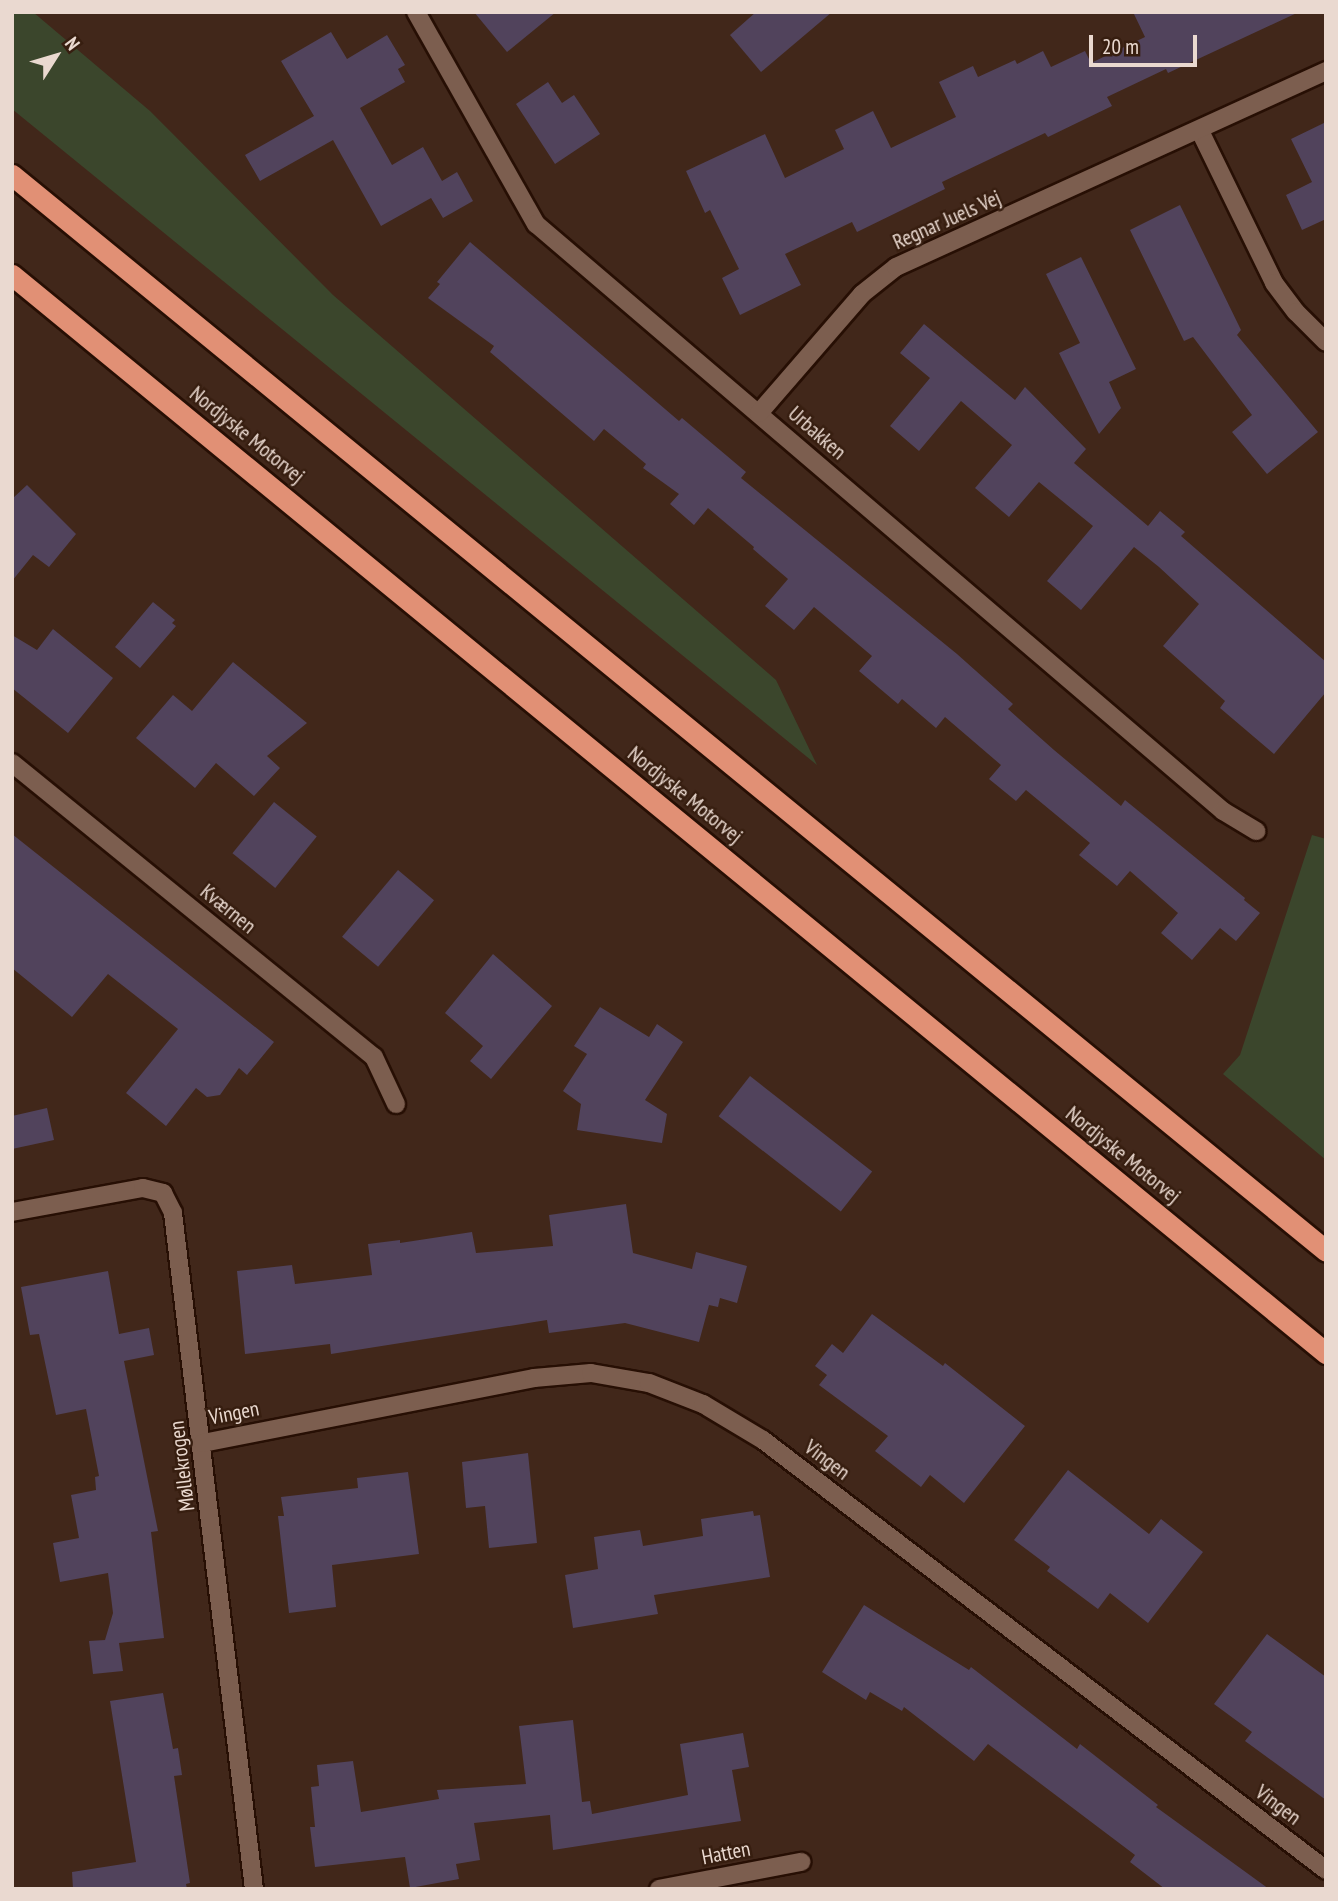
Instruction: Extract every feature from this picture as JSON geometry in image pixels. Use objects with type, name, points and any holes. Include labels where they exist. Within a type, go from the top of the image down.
[{"type":"highway","points":[[12,175],[1326,1251]]},
{"type":"highway","name":"Nordjyske Motorvej","points":[[12,275],[1326,1353]]},
{"type":"street","name":"Urbakken","points":[[416,12],[536,224],[1223,811],[1256,831]]},
{"type":"street","name":"Regnar Juels Vej","points":[[759,414],[862,294],[896,267],[1200,131],[1326,71]]},
{"type":"street","points":[[1200,131],[1274,283],[1296,312],[1326,342]]},
{"type":"street","name":"Kværnen","points":[[12,763],[374,1057],[396,1104]]},
{"type":"street","name":"Møllekrogen","points":[[12,1212],[143,1188],[163,1193],[173,1213],[203,1443],[254,1889]]},
{"type":"street","name":"Vingen","points":[[203,1443],[534,1378],[591,1373],[649,1384],[703,1404],[763,1440],[1326,1870]]},
{"type":"street","name":"Hatten","points":[[659,1889],[801,1862]]},
{"type":"green space","points":[[12,12],[33,12],[150,111],[333,295],[776,680],[817,765],[12,109]]},
{"type":"green space","points":[[1312,835],[1326,839],[1326,1160],[1223,1074],[1240,1055]]},
{"type":"building","points":[[474,12],[556,12],[507,52]]},
{"type":"building","points":[[756,12],[832,12],[761,72],[730,35]]},
{"type":"building","points":[[1133,12],[1299,12],[1168,73],[1166,69],[1107,97],[1112,106],[1048,137],[1045,133],[942,182],[945,189],[857,232],[852,222],[785,254],[801,285],[740,315],[722,278],[739,269],[710,210],[705,213],[686,171],[765,134],[785,178],[844,149],[835,130],[873,111],[891,148],[956,117],[939,82],[973,66],[978,77],[1015,60],[1017,64],[1043,51],[1051,67],[1085,51],[1091,63],[1145,37]]},
{"type":"building","points":[[331,32],[347,59],[387,35],[405,65],[398,69],[405,82],[360,108],[392,165],[423,147],[442,181],[457,172],[473,201],[443,218],[431,198],[381,226],[333,140],[260,181],[245,155],[314,116],[281,61]]},
{"type":"building","points":[[548,82],[562,103],[574,95],[600,134],[555,164],[516,104]]},
{"type":"building","points":[[1326,122],[1326,219],[1302,230],[1286,195],[1312,182],[1291,139]]},
{"type":"building","points":[[1180,205],[1241,330],[1237,335],[1318,432],[1267,474],[1232,432],[1252,415],[1193,337],[1184,341],[1130,230]]},
{"type":"building","points":[[470,242],[679,421],[682,418],[746,472],[741,478],[957,654],[1013,704],[1008,709],[1054,750],[1121,806],[1125,800],[1245,898],[1244,900],[1260,913],[1236,941],[1220,928],[1192,960],[1161,933],[1178,913],[1130,871],[1117,886],[1079,855],[1090,843],[1026,790],[1016,801],[989,779],[1001,765],[945,717],[936,728],[902,699],[898,704],[859,671],[872,656],[814,607],[794,630],[765,606],[788,579],[753,549],[754,547],[708,508],[694,525],[670,504],[679,494],[643,468],[646,464],[604,429],[594,441],[490,352],[494,346],[428,298],[440,284],[437,282]]},
{"type":"building","points":[[1081,257],[1136,369],[1109,382],[1121,408],[1099,434],[1059,353],[1080,343],[1046,274]]},
{"type":"building","points":[[924,324],[1015,400],[1025,387],[1086,449],[1074,463],[1148,526],[1160,511],[1185,532],[1181,536],[1326,662],[1326,692],[1274,754],[1220,708],[1225,701],[1163,646],[1199,604],[1159,567],[1134,547],[1081,610],[1047,581],[1093,526],[1039,482],[1009,517],[975,488],[1012,445],[961,401],[919,451],[890,426],[930,378],[900,353]]},
{"type":"building","points":[[27,485],[76,534],[49,567],[33,555],[12,581],[12,499]]},
{"type":"building","points":[[153,602],[175,620],[172,623],[176,626],[140,668],[115,647]]},
{"type":"building","points":[[53,629],[113,678],[68,733],[12,688],[12,635],[37,650]]},
{"type":"building","points":[[233,662],[307,723],[267,756],[280,768],[254,796],[216,763],[195,788],[136,738],[173,695],[192,711]]},
{"type":"building","points":[[274,802],[317,837],[275,888],[232,853]]},
{"type":"building","points":[[12,834],[274,1042],[247,1075],[239,1068],[220,1095],[207,1097],[196,1088],[166,1126],[126,1093],[178,1029],[108,974],[72,1017],[12,968]]},
{"type":"building","points":[[398,870],[434,900],[378,967],[342,937]]},
{"type":"building","points":[[493,954],[552,1006],[491,1079],[470,1061],[483,1046],[445,1013]]},
{"type":"building","points":[[600,1007],[649,1037],[657,1024],[683,1042],[645,1100],[667,1114],[662,1143],[577,1130],[581,1104],[563,1091],[587,1054],[574,1046]]},
{"type":"building","points":[[750,1076],[872,1171],[841,1212],[719,1116]]},
{"type":"building","points":[[47,1108],[54,1140],[12,1149],[12,1116]]},
{"type":"building","points":[[626,1204],[633,1253],[692,1269],[696,1252],[747,1266],[737,1303],[720,1298],[718,1307],[709,1305],[699,1342],[625,1323],[549,1333],[547,1320],[331,1354],[330,1344],[245,1354],[237,1271],[292,1265],[295,1284],[372,1275],[368,1244],[400,1240],[400,1243],[472,1232],[476,1253],[553,1246],[549,1215]]},
{"type":"building","points":[[108,1271],[119,1334],[149,1328],[154,1355],[124,1361],[158,1531],[151,1532],[164,1638],[119,1643],[123,1671],[93,1674],[89,1641],[105,1640],[113,1613],[108,1573],[60,1582],[53,1543],[79,1538],[71,1495],[96,1490],[95,1477],[99,1476],[86,1409],[56,1415],[39,1334],[30,1335],[21,1287]]},
{"type":"building","points":[[872,1314],[943,1366],[945,1363],[1025,1426],[964,1503],[930,1475],[921,1487],[875,1451],[888,1436],[819,1385],[827,1375],[815,1366],[832,1344],[843,1353]]},
{"type":"building","points":[[528,1453],[537,1543],[489,1548],[485,1506],[466,1508],[462,1462]]},
{"type":"building","points":[[1068,1470],[1149,1534],[1161,1519],[1203,1552],[1148,1623],[1110,1593],[1098,1609],[1047,1571],[1050,1567],[1014,1540]]},
{"type":"building","points":[[408,1472],[419,1554],[332,1565],[336,1607],[289,1613],[278,1516],[284,1516],[281,1497],[358,1488],[357,1478]]},
{"type":"building","points":[[753,1511],[754,1516],[760,1515],[770,1577],[654,1595],[658,1614],[573,1628],[565,1575],[598,1569],[594,1537],[640,1530],[643,1546],[703,1536],[701,1519]]},
{"type":"building","points":[[864,1605],[969,1670],[971,1667],[1077,1749],[1080,1744],[1158,1805],[1156,1807],[1269,1889],[1165,1889],[1130,1862],[1135,1855],[988,1744],[974,1761],[904,1707],[902,1711],[870,1692],[866,1700],[822,1672]]},
{"type":"building","points":[[1267,1634],[1326,1677],[1326,1800],[1245,1741],[1252,1732],[1214,1704]]},
{"type":"building","points":[[163,1693],[173,1749],[178,1748],[182,1775],[174,1776],[190,1883],[186,1884],[187,1889],[73,1889],[72,1872],[136,1862],[110,1701]]},
{"type":"building","points":[[573,1720],[582,1802],[590,1801],[592,1814],[688,1795],[680,1744],[743,1733],[749,1767],[732,1770],[741,1821],[553,1850],[550,1815],[474,1823],[480,1860],[456,1864],[459,1879],[410,1888],[405,1857],[315,1867],[310,1827],[315,1827],[311,1787],[319,1786],[317,1765],[353,1761],[361,1812],[439,1799],[437,1790],[526,1784],[519,1726]]}]
